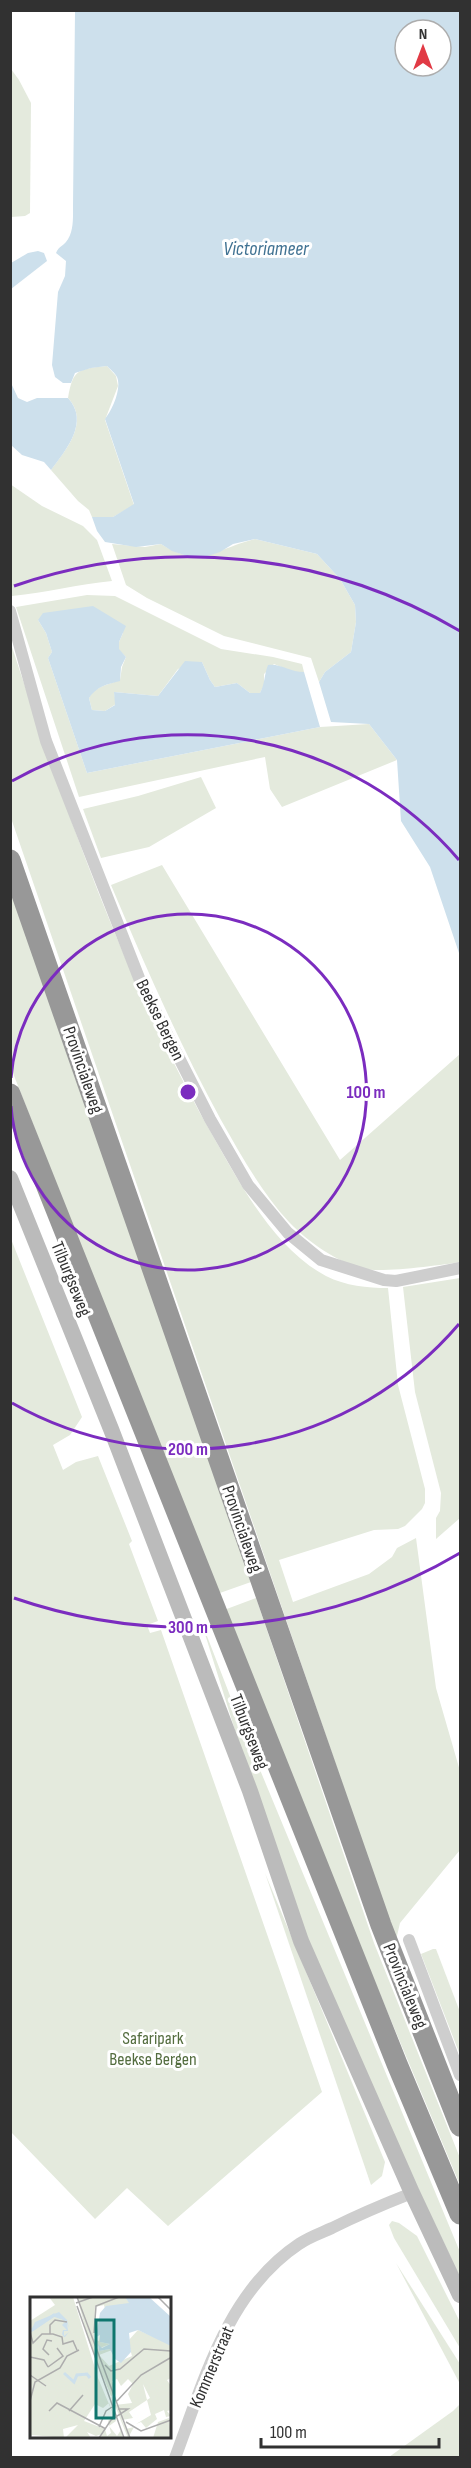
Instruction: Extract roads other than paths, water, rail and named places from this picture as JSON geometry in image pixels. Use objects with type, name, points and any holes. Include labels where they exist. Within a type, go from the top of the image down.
[{"type":"highway","name":"Provincialeweg","points":[[10,860],[381,1925],[460,2126]]},
{"type":"highway","name":"Provincialeweg","points":[[10,1094],[397,2064],[460,2214]]},
{"type":"street","name":"Beekse Bergen","points":[[10,611],[46,741],[141,983],[210,1119],[248,1185],[288,1233],[321,1260],[384,1280],[396,1281],[460,1268]]},
{"type":"street","name":"Tilburgseweg","points":[[10,1178],[116,1443],[250,1791],[302,1941],[412,2193],[460,2295]]},
{"type":"street","points":[[409,1940],[460,2075]]},
{"type":"street","name":"Kommerstraat","points":[[175,2457],[224,2332],[252,2287],[264,2273],[300,2243],[374,2207],[412,2193]]},
{"type":"water","name":"Victoriameer","points":[[75,11],[460,11],[460,956],[430,867],[401,821],[397,760],[369,724],[331,722],[319,682],[325,672],[351,652],[356,622],[355,605],[340,579],[317,554],[255,539],[233,544],[205,557],[190,557],[172,551],[161,544],[136,547],[105,542],[97,531],[92,517],[113,517],[134,504],[105,419],[117,393],[116,376],[107,366],[91,368],[75,373],[71,383],[63,383],[55,377],[52,365],[58,292],[65,276],[66,261],[56,253],[66,242],[72,225]]},
{"type":"water","points":[[38,251],[44,253],[47,261],[11,289],[11,263],[28,253]]},
{"type":"water","points":[[11,383],[18,398],[27,402],[37,398],[68,398],[74,407],[77,417],[73,436],[51,470],[44,462],[22,455],[11,445]]},
{"type":"water","points":[[93,606],[126,626],[119,642],[119,649],[126,657],[121,667],[120,681],[98,689],[89,698],[92,710],[105,711],[115,705],[114,692],[158,696],[185,661],[202,662],[215,687],[237,683],[250,693],[260,693],[268,665],[272,665],[304,672],[320,727],[87,773],[48,658],[52,652],[46,633],[38,620],[43,613]]},
{"type":"park label","name":"Safaripark Beekse Bergen","points":[[153,2048]]}]
